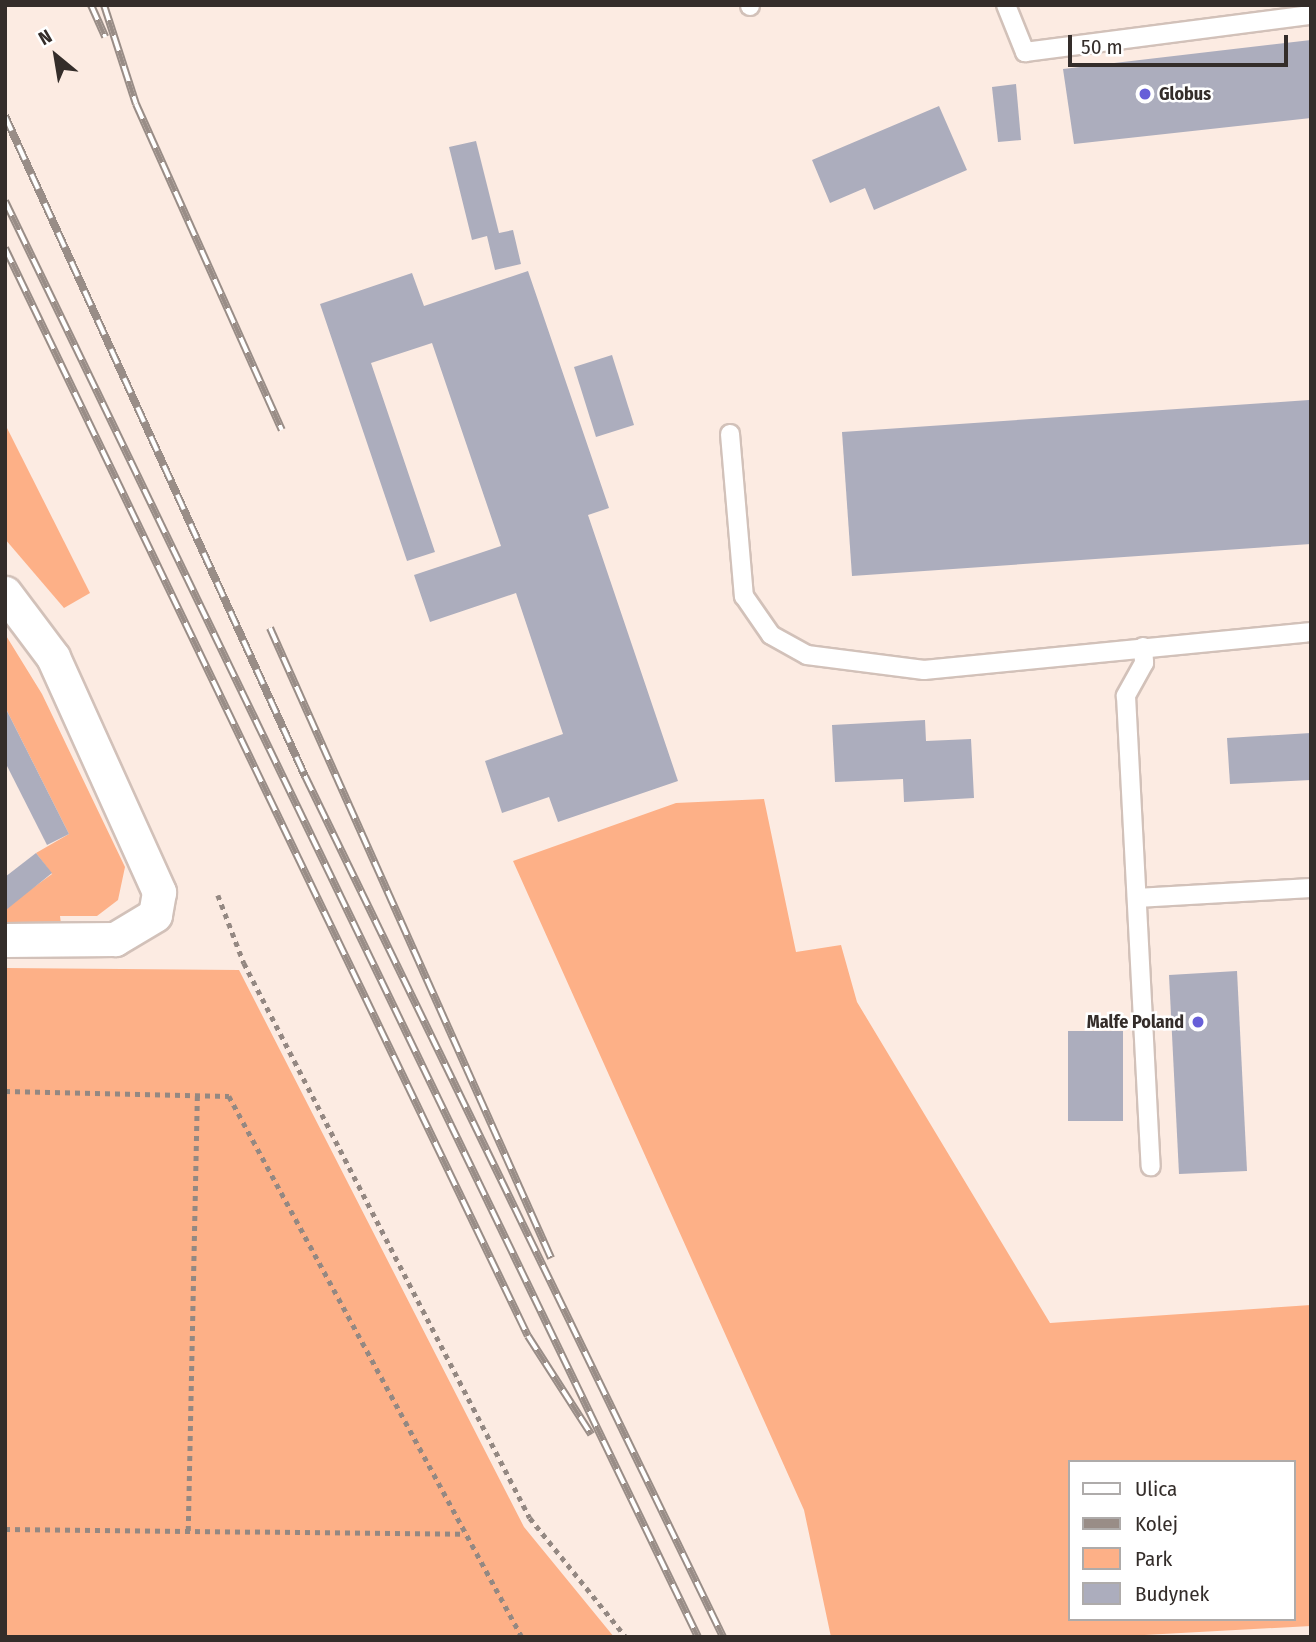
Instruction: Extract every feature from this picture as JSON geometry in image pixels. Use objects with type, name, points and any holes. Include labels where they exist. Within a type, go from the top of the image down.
[{"type":"street","points":[[5,593],[53,657],[123,802],[153,868],[155,915],[115,939],[19,940]]},
{"type":"lane","points":[[1006,5],[1025,52],[1311,15]]},
{"type":"lane","points":[[730,434],[744,596],[771,635],[807,655],[924,670],[1311,632]]},
{"type":"lane","points":[[1143,647],[1144,663],[1126,696],[1151,1166]]},
{"type":"lane","points":[[1137,898],[1311,888]]},
{"type":"path","points":[[218,895],[244,963],[530,1518],[626,1637]]},
{"type":"path","points":[[5,1091],[197,1091],[229,1096],[463,1534],[522,1637]]},
{"type":"path","points":[[188,1531],[197,1091]]},
{"type":"path","points":[[5,1529],[463,1534]]},
{"type":"green space","points":[[5,424],[90,593],[64,608],[5,539]]},
{"type":"green space","points":[[5,634],[42,694],[125,867],[118,900],[97,916],[60,916],[61,924],[5,922],[5,908],[52,874],[36,853],[69,834],[5,707]]},
{"type":"green space","points":[[764,799],[796,952],[841,945],[857,1002],[1050,1323],[1311,1305],[1311,1626],[1108,1637],[831,1637],[804,1510],[513,861],[676,803]]},
{"type":"green space","points":[[5,968],[239,970],[524,1527],[614,1637],[5,1637]]},
{"type":"building","points":[[1311,40],[1311,118],[1074,144],[1063,69]]},
{"type":"building","points":[[1016,84],[1021,140],[998,142],[992,87]]},
{"type":"building","points":[[939,106],[967,170],[874,210],[865,188],[830,203],[812,160]]},
{"type":"building","points":[[476,141],[499,233],[513,230],[521,264],[495,270],[487,236],[472,240],[449,147]]},
{"type":"building","points":[[528,271],[609,508],[588,515],[678,781],[558,822],[549,797],[502,813],[485,761],[563,734],[516,593],[430,622],[414,575],[501,546],[432,343],[371,363],[435,552],[407,561],[320,304],[412,273],[424,306]]},
{"type":"building","points":[[612,355],[634,425],[596,437],[574,367]]},
{"type":"building","points":[[1309,400],[1311,544],[852,576],[842,432]]},
{"type":"building","points":[[5,707],[69,834],[47,845],[5,762]]},
{"type":"building","points":[[925,720],[926,741],[971,739],[974,798],[904,802],[903,779],[835,782],[832,725]]},
{"type":"building","points":[[1311,733],[1311,780],[1230,784],[1227,738]]},
{"type":"building","points":[[36,853],[52,873],[6,910],[5,877]]},
{"type":"building","points":[[1237,971],[1247,1171],[1179,1174],[1169,975]]},
{"type":"building","points":[[1068,1031],[1123,1031],[1123,1121],[1068,1121]]},
{"type":"railway","points":[[91,5],[105,37]]},
{"type":"railway","points":[[104,5],[136,104],[282,430]]},
{"type":"railway","points":[[5,116],[305,776],[723,1637]]},
{"type":"railway","points":[[5,201],[698,1637]]},
{"type":"railway","points":[[5,248],[528,1336],[591,1434]]},
{"type":"railway","points":[[270,628],[551,1258]]},
{"type":"place","name":"Globus","points":[[1145,94]]},
{"type":"place","name":"Malfe Poland","points":[[1198,1022]]}]
